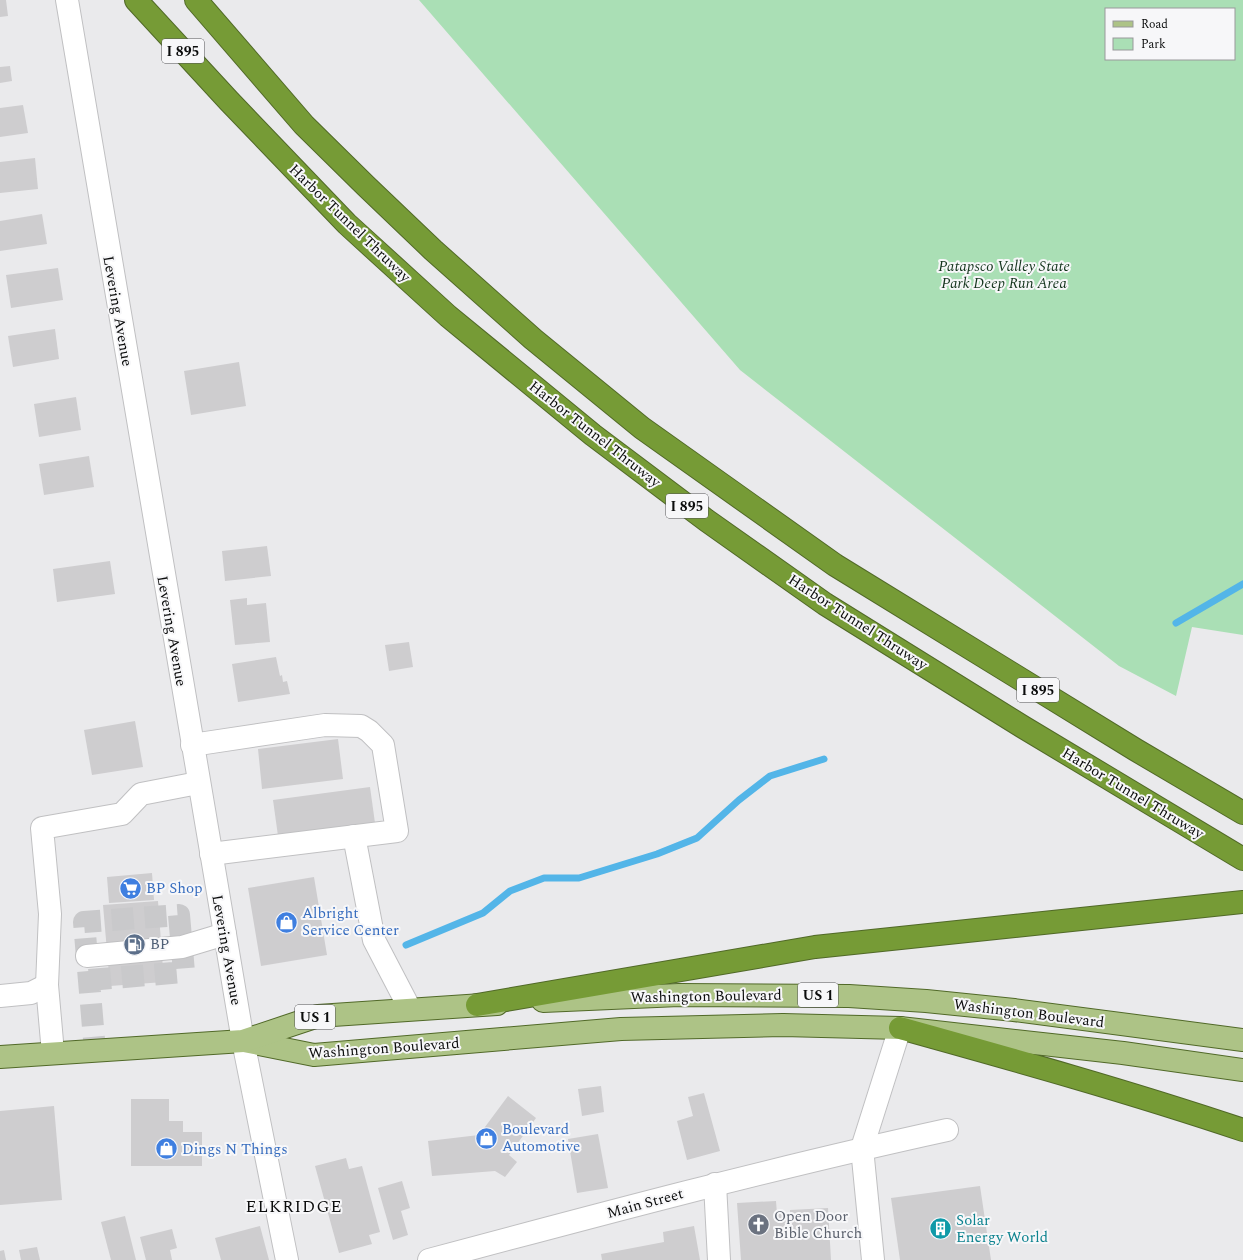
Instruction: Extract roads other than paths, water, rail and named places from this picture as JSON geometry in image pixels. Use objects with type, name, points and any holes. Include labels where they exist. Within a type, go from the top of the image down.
[{"type":"highway","name":"Harbor Tunnel Thruway","points":[[136,0],[347,224],[448,316],[618,454],[706,520],[825,604],[1243,860]]},
{"type":"highway","name":"I 895","points":[[196,0],[304,125],[433,250],[533,339],[642,428],[835,565],[1243,814]]},
{"type":"highway","points":[[477,1004],[815,947],[1243,902]]},
{"type":"highway","points":[[900,1028],[1127,1093],[1243,1130]]},
{"type":"main road","name":"Washington Boulevard","points":[[243,1041],[318,1016],[477,1004],[679,994],[849,996],[926,1001],[1014,1010],[1243,1040]]},
{"type":"main road","name":"Washington Boulevard","points":[[0,1057],[243,1041],[314,1055],[621,1029],[783,1025],[900,1028],[1116,1052],[1243,1070]]},
{"type":"street","name":"Levering Avenue","points":[[67,0],[224,934],[243,1041],[287,1260]]},
{"type":"street","points":[[192,745],[325,725],[348,724],[361,726],[369,731],[383,745],[398,831],[211,854]]},
{"type":"street","points":[[53,1053],[47,985],[50,914],[42,828],[122,814],[141,794],[198,783]]},
{"type":"street","points":[[354,836],[374,940],[410,1009]]},
{"type":"street","points":[[87,956],[182,947],[224,934]]},
{"type":"street","points":[[0,996],[31,993],[47,985]]},
{"type":"street","points":[[873,1260],[862,1148],[900,1028]]},
{"type":"street","name":"Main Street","points":[[429,1260],[715,1184],[862,1148],[947,1130]]},
{"type":"street","points":[[715,1184],[720,1260]]},
{"type":"waterway","points":[[1176,623],[1243,584]]},
{"type":"waterway","points":[[406,945],[483,913],[510,891],[544,878],[579,878],[657,854],[697,838],[739,800],[770,776],[824,759]]},
{"type":"tunnel","points":[[89,980],[184,972],[179,915],[84,922],[95,1051]]},
{"type":"place","name":"BP Shop","points":[[131,888]]},
{"type":"place","name":"Albright Service Center","points":[[287,922]]},
{"type":"place","name":"BP","points":[[134,944]]},
{"type":"place","name":"Boulevard Automotive","points":[[487,1138]]},
{"type":"place","name":"Dings N Things","points":[[167,1149]]},
{"type":"place","name":"Open Door Bible Church","points":[[758,1225]]},
{"type":"place","name":"Solar Energy World","points":[[941,1229]]},
{"type":"district","name":"ELKRIDGE","points":[[294,1206]]},
{"type":"park label","name":"Patapsco Valley State Park Deep Run Area","points":[[1004,274]]}]
